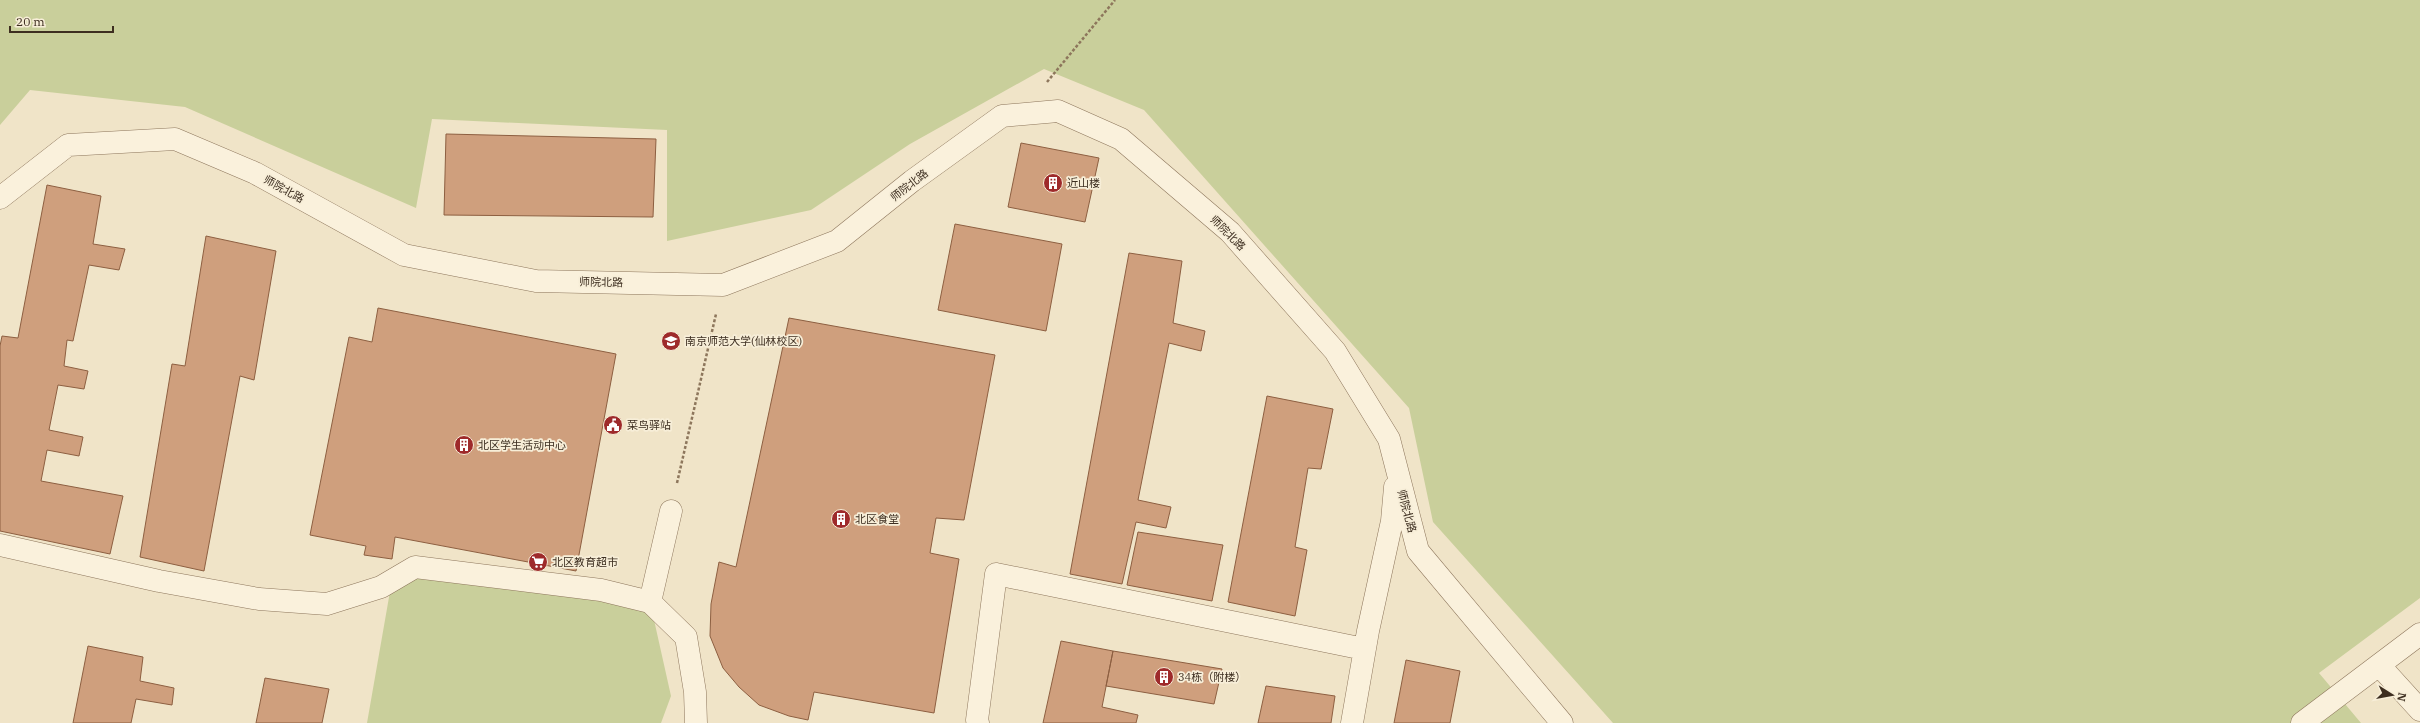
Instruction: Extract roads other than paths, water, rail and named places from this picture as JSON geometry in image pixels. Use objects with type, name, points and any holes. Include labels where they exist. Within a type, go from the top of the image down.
[{"type":"street","name":"师院北路","points":[[0,198],[68,145],[175,139],[255,173],[404,255],[536,281],[723,286],[837,241],[912,181],[1002,116],[1058,111],[1121,140],[1230,232],[1335,351],[1389,439],[1418,551],[1562,723]]},
{"type":"street","points":[[1352,723],[1364,648],[1392,521],[1397,472]]},
{"type":"street","points":[[650,602],[671,511]]},
{"type":"street","points":[[0,545],[159,581],[259,599],[327,604],[381,587],[415,567],[601,590],[650,602],[686,637],[695,692],[696,723]]},
{"type":"street","points":[[978,723],[977,720],[996,574],[1364,648]]},
{"type":"street","points":[[2302,723],[2420,634]]},
{"type":"street","points":[[2379,665],[2420,710]]},
{"type":"place","name":"近山楼","points":[[1053,183]]},
{"type":"place","name":"南京师范大学(仙林校区)","points":[[671,341]]},
{"type":"place","name":"菜鸟驿站","points":[[613,425]]},
{"type":"place","name":"北区学生活动中心","points":[[464,445]]},
{"type":"place","name":"北区食堂","points":[[841,519]]},
{"type":"place","name":"北区教育超市","points":[[538,562]]},
{"type":"place","name":"34栋（附楼）","points":[[1164,677]]}]
